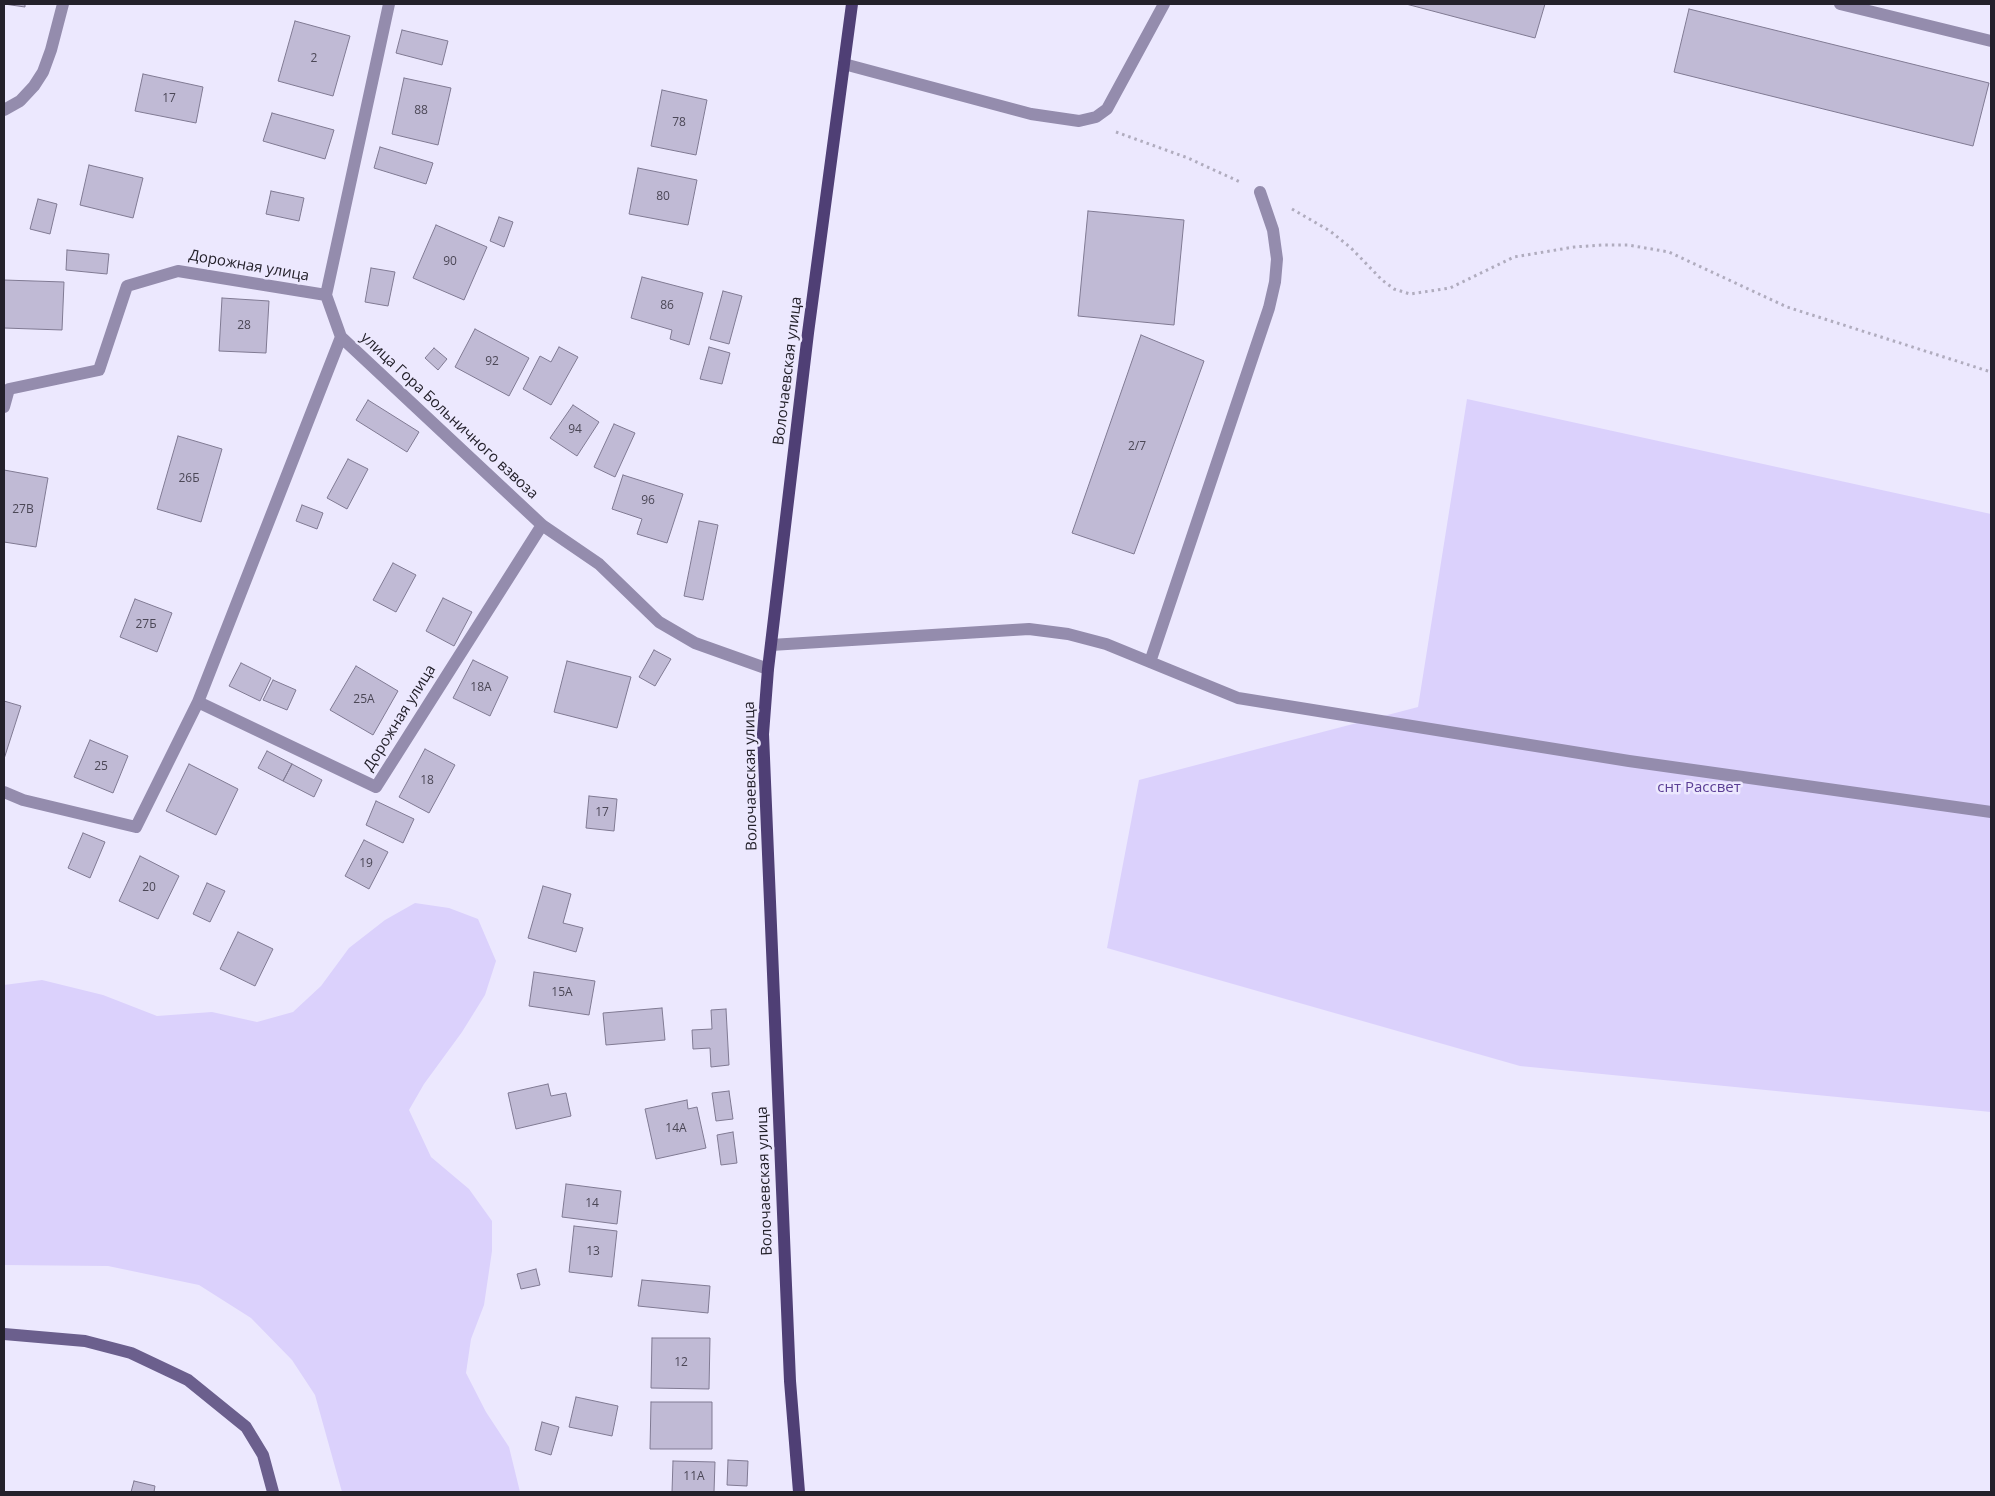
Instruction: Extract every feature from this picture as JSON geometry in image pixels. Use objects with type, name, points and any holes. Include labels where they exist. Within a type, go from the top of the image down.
[{"type":"main road","name":"Волочаевская улица","points":[[799,1492],[790,1381],[764,761],[765,708],[808,333],[852,4]]},
{"type":"main road","points":[[4,1334],[85,1341],[131,1353],[188,1380],[246,1427],[263,1455],[273,1492]]},
{"type":"street","points":[[4,110],[20,100],[34,86],[43,72],[63,4]]},
{"type":"street","points":[[326,295],[389,4]]},
{"type":"street","points":[[844,64],[1031,114],[1079,121],[1096,118],[1107,109],[1164,4]]},
{"type":"street","points":[[1840,4],[1991,40]]},
{"type":"street","points":[[1150,662],[1269,308],[1275,282],[1277,259],[1273,230],[1260,192]]},
{"type":"street","name":"Дорожная улица","points":[[4,407],[9,389],[99,370],[127,286],[178,270],[326,295]]},
{"type":"street","name":"улица Гора Больничного взвоза","points":[[326,295],[341,337],[542,525],[599,564],[659,622],[696,643],[768,670]]},
{"type":"street","points":[[4,792],[23,800],[136,827],[198,702],[341,337]]},
{"type":"street","name":"Дорожная улица","points":[[198,702],[376,787],[542,525]]},
{"type":"street","points":[[771,645],[1029,629],[1068,634],[1106,644],[1238,698],[1629,761],[1991,812]]},
{"type":"path","points":[[1079,121],[1188,158],[1260,192],[1330,231],[1351,248],[1382,280],[1394,289],[1410,294],[1450,288],[1514,257],[1574,247],[1628,245],[1669,252],[1787,307],[1991,372]]},
{"type":"green space","name":"снт Рассвет","points":[[1467,399],[1991,514],[1991,1112],[1520,1066],[1107,948],[1139,780],[1418,707]]},
{"type":"green space","points":[[415,903],[449,908],[478,919],[496,961],[485,995],[462,1032],[424,1084],[409,1110],[431,1157],[469,1189],[492,1221],[492,1251],[484,1305],[471,1339],[466,1373],[486,1412],[509,1447],[520,1492],[342,1492],[315,1395],[292,1360],[251,1318],[199,1285],[108,1266],[4,1265],[4,985],[42,980],[103,995],[157,1016],[212,1012],[257,1022],[293,1012],[321,986],[349,948],[385,920]]},
{"type":"building","points":[[4,4],[25,4],[25,7]]},
{"type":"building","points":[[1406,4],[1545,4],[1535,38]]},
{"type":"building","points":[[1689,9],[1989,83],[1973,146],[1674,72]]},
{"type":"building","points":[[295,21],[350,36],[333,96],[278,81]]},
{"type":"building","points":[[402,30],[448,41],[442,65],[396,53]]},
{"type":"building","points":[[143,74],[203,87],[196,123],[135,111]]},
{"type":"building","points":[[404,78],[451,88],[438,145],[392,134]]},
{"type":"building","points":[[662,90],[707,100],[696,155],[651,146]]},
{"type":"building","points":[[272,113],[334,130],[325,159],[263,141]]},
{"type":"building","points":[[380,147],[433,163],[426,184],[374,168]]},
{"type":"building","points":[[89,165],[143,178],[133,218],[80,205]]},
{"type":"building","points":[[638,168],[697,180],[688,225],[629,214]]},
{"type":"building","points":[[271,191],[304,198],[299,221],[266,214]]},
{"type":"building","points":[[38,199],[57,204],[50,234],[30,229]]},
{"type":"building","points":[[1088,211],[1184,220],[1174,325],[1078,316]]},
{"type":"building","points":[[499,217],[513,222],[504,247],[490,241]]},
{"type":"building","points":[[436,225],[487,247],[464,300],[413,278]]},
{"type":"building","points":[[67,250],[109,254],[107,274],[66,270]]},
{"type":"building","points":[[371,268],[395,272],[388,306],[365,302]]},
{"type":"building","points":[[642,277],[703,293],[689,345],[670,339],[672,330],[631,318]]},
{"type":"building","points":[[4,280],[64,282],[62,330],[4,328]]},
{"type":"building","points":[[723,291],[742,296],[729,344],[710,339]]},
{"type":"building","points":[[222,298],[269,301],[266,353],[219,351]]},
{"type":"building","points":[[475,329],[529,358],[509,396],[455,367]]},
{"type":"building","points":[[1141,335],[1204,361],[1134,554],[1072,533]]},
{"type":"building","points":[[559,347],[578,357],[551,405],[523,389],[540,356],[551,362]]},
{"type":"building","points":[[709,347],[730,353],[722,384],[700,379]]},
{"type":"building","points":[[434,348],[447,359],[438,370],[425,358]]},
{"type":"building","points":[[368,400],[419,432],[407,452],[356,420]]},
{"type":"building","points":[[573,405],[599,422],[577,456],[550,438]]},
{"type":"building","points":[[614,424],[635,433],[615,477],[594,467]]},
{"type":"building","points":[[178,436],[222,449],[201,522],[157,509]]},
{"type":"building","points":[[348,459],[368,469],[347,509],[327,498]]},
{"type":"building","points":[[4,470],[48,478],[36,547],[4,542]]},
{"type":"building","points":[[623,475],[683,494],[667,543],[637,534],[642,519],[612,509]]},
{"type":"building","points":[[302,505],[323,513],[317,529],[296,521]]},
{"type":"building","points":[[699,521],[718,525],[703,600],[684,596]]},
{"type":"building","points":[[393,563],[416,575],[396,612],[373,600]]},
{"type":"building","points":[[443,598],[472,612],[454,646],[426,631]]},
{"type":"building","points":[[135,599],[172,613],[157,652],[120,637]]},
{"type":"building","points":[[654,650],[671,659],[655,686],[639,677]]},
{"type":"building","points":[[473,660],[508,677],[490,716],[453,698]]},
{"type":"building","points":[[567,661],[631,677],[617,728],[554,712]]},
{"type":"building","points":[[241,663],[271,678],[260,701],[229,686]]},
{"type":"building","points":[[356,666],[398,691],[373,735],[330,710]]},
{"type":"building","points":[[273,680],[296,690],[287,710],[263,700]]},
{"type":"building","points":[[4,701],[21,706],[4,759]]},
{"type":"building","points":[[90,740],[128,756],[113,793],[74,777]]},
{"type":"building","points":[[425,749],[455,765],[429,813],[399,797]]},
{"type":"building","points":[[267,751],[292,764],[283,781],[258,768]]},
{"type":"building","points":[[189,764],[238,789],[216,835],[166,811]]},
{"type":"building","points":[[292,764],[322,780],[314,797],[283,781]]},
{"type":"building","points":[[589,796],[617,799],[614,831],[586,828]]},
{"type":"building","points":[[376,801],[414,819],[403,843],[366,825]]},
{"type":"building","points":[[83,833],[105,842],[90,878],[68,868]]},
{"type":"building","points":[[364,840],[388,852],[369,889],[345,876]]},
{"type":"building","points":[[140,856],[179,876],[158,919],[119,901]]},
{"type":"building","points":[[207,883],[225,891],[210,922],[193,914]]},
{"type":"building","points":[[543,886],[571,894],[563,923],[583,928],[576,952],[528,938]]},
{"type":"building","points":[[238,932],[273,949],[255,986],[220,969]]},
{"type":"building","points":[[534,972],[595,981],[589,1015],[529,1006]]},
{"type":"building","points":[[662,1008],[665,1040],[606,1045],[603,1013]]},
{"type":"building","points":[[726,1009],[729,1065],[711,1067],[710,1048],[693,1049],[692,1030],[712,1029],[711,1010]]},
{"type":"building","points":[[548,1084],[551,1096],[566,1093],[571,1116],[516,1129],[508,1093]]},
{"type":"building","points":[[729,1091],[733,1119],[716,1121],[712,1093]]},
{"type":"building","points":[[687,1100],[688,1109],[697,1107],[706,1148],[656,1159],[645,1109]]},
{"type":"building","points":[[733,1132],[737,1163],[721,1165],[717,1135]]},
{"type":"building","points":[[566,1184],[621,1191],[617,1224],[562,1217]]},
{"type":"building","points":[[574,1226],[617,1231],[612,1277],[569,1272]]},
{"type":"building","points":[[536,1269],[540,1285],[521,1289],[517,1274]]},
{"type":"building","points":[[642,1280],[710,1286],[708,1313],[638,1306]]},
{"type":"building","points":[[652,1338],[710,1338],[709,1389],[651,1388]]},
{"type":"building","points":[[576,1397],[618,1406],[612,1436],[569,1427]]},
{"type":"building","points":[[651,1402],[712,1402],[712,1449],[650,1449]]},
{"type":"building","points":[[542,1422],[559,1427],[551,1455],[535,1450]]},
{"type":"building","points":[[728,1460],[748,1461],[747,1486],[727,1485]]},
{"type":"building","points":[[673,1461],[715,1462],[714,1492],[672,1492]]},
{"type":"building","points":[[134,1481],[155,1486],[154,1492],[131,1492]]}]
